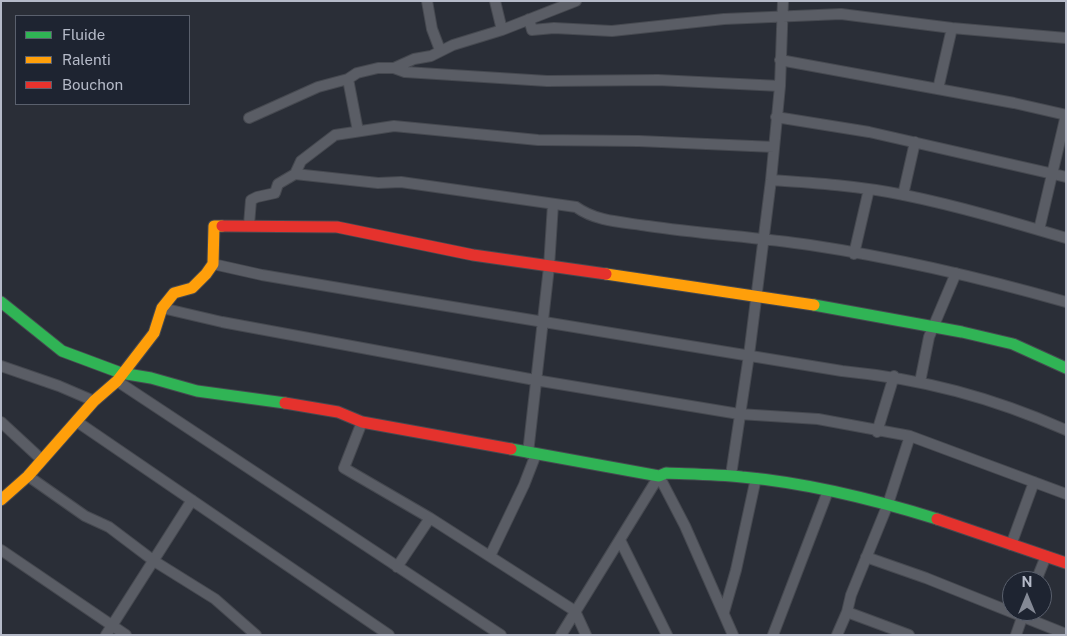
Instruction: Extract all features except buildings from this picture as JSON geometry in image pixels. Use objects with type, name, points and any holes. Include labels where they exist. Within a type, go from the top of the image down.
[{"type":"street","points":[[427,1],[432,29],[440,50]]},
{"type":"street","points":[[495,1],[502,30]]},
{"type":"street","points":[[394,68],[414,59],[431,56],[440,50],[502,30],[576,1]]},
{"type":"street","points":[[731,475],[749,355],[771,180],[780,86],[783,1]]},
{"type":"street","points":[[530,19],[532,30],[554,28],[612,30],[724,19],[841,14],[952,28],[1066,38]]},
{"type":"street","points":[[938,89],[952,28]]},
{"type":"street","points":[[780,60],[1066,115],[1039,230]]},
{"type":"street","points":[[249,118],[318,87],[348,79],[357,73],[378,68],[394,68],[405,72],[547,81],[677,80],[780,86]]},
{"type":"street","points":[[348,79],[358,131]]},
{"type":"street","points":[[776,117],[915,142],[1066,177]]},
{"type":"street","points":[[295,174],[301,161],[324,141],[335,135],[402,127],[538,140],[631,140],[774,146]]},
{"type":"street","points":[[903,195],[915,142]]},
{"type":"street","points":[[248,225],[251,200],[257,196],[275,193],[280,182],[295,174],[378,183],[401,182],[576,207],[588,216],[614,221],[811,245],[956,273],[1066,302]]},
{"type":"street","points":[[771,180],[869,189],[903,195],[1066,238]]},
{"type":"street","points":[[854,254],[869,189]]},
{"type":"street","points":[[490,556],[524,485],[532,454],[536,380],[544,322],[553,204]]},
{"type":"street","points":[[1,500],[28,476],[94,401],[119,377],[154,333],[162,308],[174,293],[192,288],[213,264],[214,226],[338,227],[473,255],[521,260],[549,267],[756,295],[933,327],[1013,344],[1066,368]]},
{"type":"street","points":[[213,264],[272,277],[544,322],[842,371],[894,376],[971,394],[1066,430]]},
{"type":"street","points":[[920,382],[933,327],[956,273]]},
{"type":"street","points":[[1,302],[62,350],[119,377],[397,567],[501,635]]},
{"type":"street","points":[[162,308],[240,326],[536,380],[739,414],[818,419],[877,432],[910,436],[1066,494]]},
{"type":"street","points":[[1,366],[59,386],[94,401]]},
{"type":"street","points":[[877,432],[894,376]]},
{"type":"street","points":[[119,377],[151,378],[197,391],[315,407],[338,412],[362,422],[659,476],[666,473],[731,475],[828,491],[888,504],[1066,564]]},
{"type":"street","points":[[76,421],[388,635]]},
{"type":"street","points":[[1,422],[41,459]]},
{"type":"street","points":[[362,422],[344,468],[430,518],[575,611],[586,635]]},
{"type":"street","points":[[838,635],[851,595],[888,504],[910,436]]},
{"type":"street","points":[[28,476],[85,516],[128,539],[154,561],[215,599],[256,635]]},
{"type":"street","points":[[561,635],[659,476]]},
{"type":"street","points":[[659,476],[669,492],[724,612],[732,635]]},
{"type":"street","points":[[724,612],[736,570],[756,478]]},
{"type":"street","points":[[1011,545],[1034,482]]},
{"type":"street","points":[[773,635],[828,491]]},
{"type":"street","points":[[106,635],[192,500]]},
{"type":"street","points":[[397,567],[430,518]]},
{"type":"street","points":[[620,540],[667,635]]},
{"type":"street","points":[[1,550],[126,635]]},
{"type":"street","points":[[1040,571],[1046,556]]},
{"type":"street","points":[[866,557],[1002,606]]},
{"type":"street","points":[[847,612],[909,635]]},
{"type":"street","points":[[1016,635],[1021,621]]},
{"type":"street","points":[[1038,621],[1066,634]]},
{"type":"traffic: fast","points":[[1,302],[62,351],[121,373],[151,378],[197,391],[285,403]]},
{"type":"traffic: fast","points":[[814,305],[962,332],[1013,344],[1066,368]]},
{"type":"traffic: fast","points":[[511,449],[659,476],[666,473],[714,475],[792,483],[865,499],[937,519]]},
{"type":"traffic: slow","points":[[1,500],[28,476],[94,401],[117,381],[154,333],[162,308],[174,293],[192,288],[206,274],[213,264],[214,226],[222,226]]},
{"type":"traffic: slow","points":[[606,274],[814,305]]},
{"type":"traffic: jam","points":[[222,226],[337,227],[473,255],[606,274]]},
{"type":"traffic: jam","points":[[285,403],[338,412],[362,422],[511,449]]},
{"type":"traffic: jam","points":[[937,519],[1066,563]]}]
